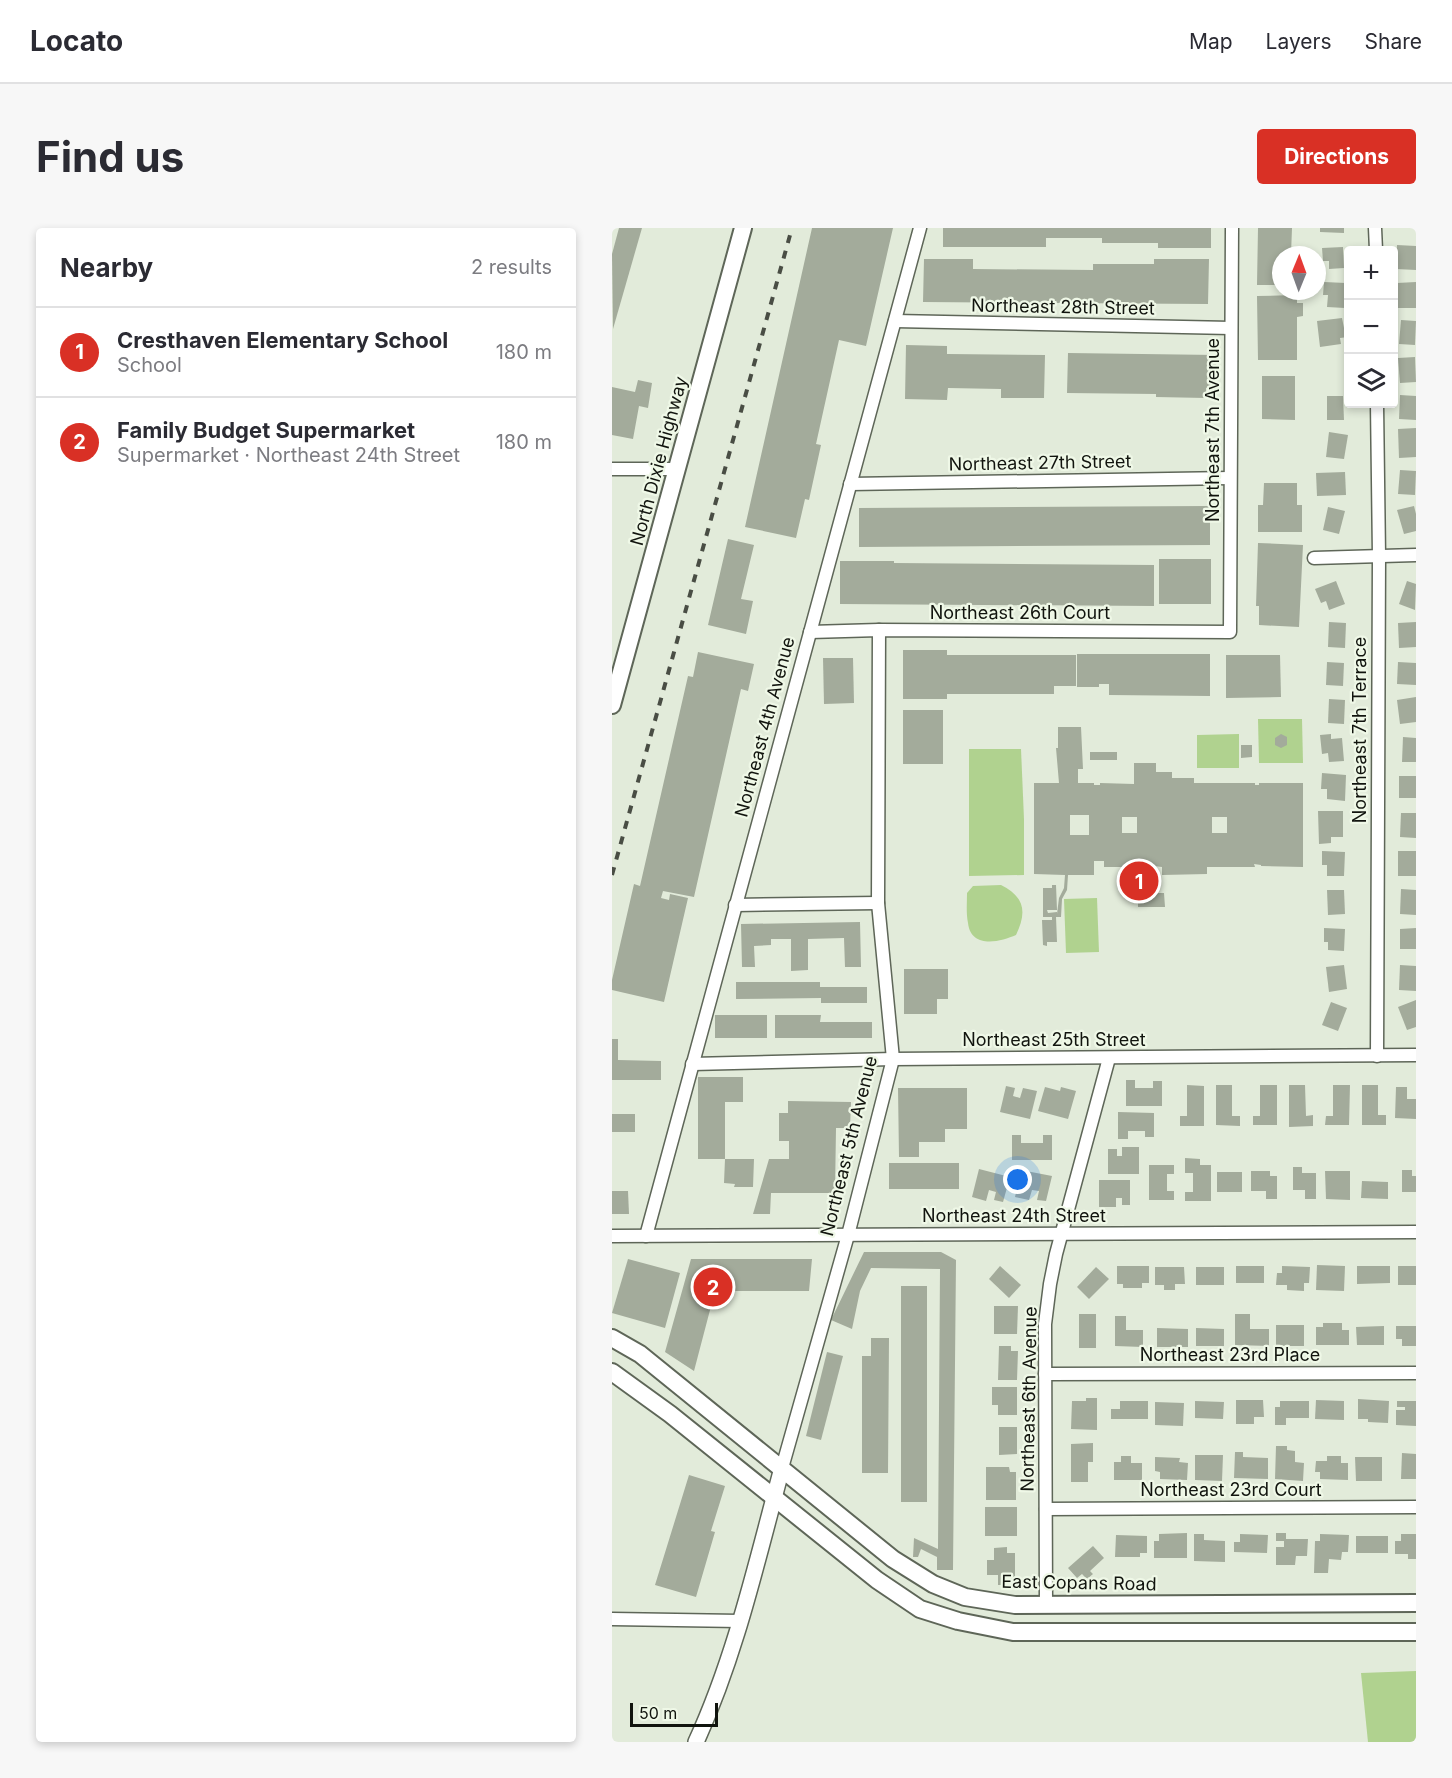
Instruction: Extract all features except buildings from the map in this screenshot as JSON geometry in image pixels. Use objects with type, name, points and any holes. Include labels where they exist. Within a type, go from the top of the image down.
[{"type":"main road","name":"North Dixie Highway","points":[[612,705],[743,228]]},
{"type":"main road","name":"East Copans Road","points":[[612,1338],[640,1354],[893,1559],[933,1584],[964,1597],[1015,1605],[1416,1603]]},
{"type":"main road","points":[[612,1372],[670,1414],[877,1580],[920,1608],[958,1621],[1013,1632],[1416,1632]]},
{"type":"street","name":"Northeast 4th Avenue","points":[[646,1236],[920,228]]},
{"type":"street","name":"Northeast 7th Avenue","points":[[1230,632],[1232,228]]},
{"type":"street","points":[[1375,228],[1376,246]]},
{"type":"street","name":"Northeast 28th Street","points":[[894,321],[1231,328]]},
{"type":"street","name":"Northeast 7th Terrace","points":[[1377,408],[1377,1056]]},
{"type":"street","points":[[612,470],[677,469]]},
{"type":"street","name":"Northeast 27th Street","points":[[850,484],[1230,478]]},
{"type":"street","points":[[1314,558],[1416,555]]},
{"type":"street","name":"Northeast 26th Court","points":[[810,632],[879,630],[1230,632]]},
{"type":"street","name":"Northeast 5th Avenue","points":[[696,1742],[717,1692],[740,1621],[848,1235],[893,1059],[878,903],[879,630]]},
{"type":"street","points":[[735,905],[878,903]]},
{"type":"street","name":"Northeast 25th Street","points":[[692,1064],[893,1059],[1416,1056]]},
{"type":"street","name":"Northeast 6th Avenue","points":[[1046,1605],[1045,1324],[1050,1284],[1061,1234],[1108,1058]]},
{"type":"street","name":"Northeast 24th Street","points":[[612,1236],[1416,1232]]},
{"type":"street","name":"Northeast 23rd Place","points":[[1045,1374],[1416,1372]]},
{"type":"street","name":"Northeast 23rd Court","points":[[1046,1509],[1416,1508]]},
{"type":"street","points":[[612,1618],[740,1621]]},
{"type":"green space","points":[[1258,719],[1302,719],[1303,763],[1259,763]]},
{"type":"green space","points":[[1239,734],[1239,768],[1197,768],[1197,735]]},
{"type":"green space","points":[[969,749],[1021,749],[1024,875],[969,876]]},
{"type":"green space","points":[[1001,885],[1015,895],[1022,906],[1022,919],[1016,935],[995,941],[980,940],[970,931],[967,916],[967,893],[973,886]]},
{"type":"green space","points":[[1097,898],[1099,952],[1066,953],[1064,899]]},
{"type":"green space","points":[[1416,1671],[1416,1742],[1368,1742],[1361,1673]]},
{"type":"railway","points":[[612,875],[792,228]]},
{"type":"place","name":"Cresthaven Elementary School","points":[[1139,881]]},
{"type":"place","name":"Family Budget Supermarket","points":[[713,1287]]}]
